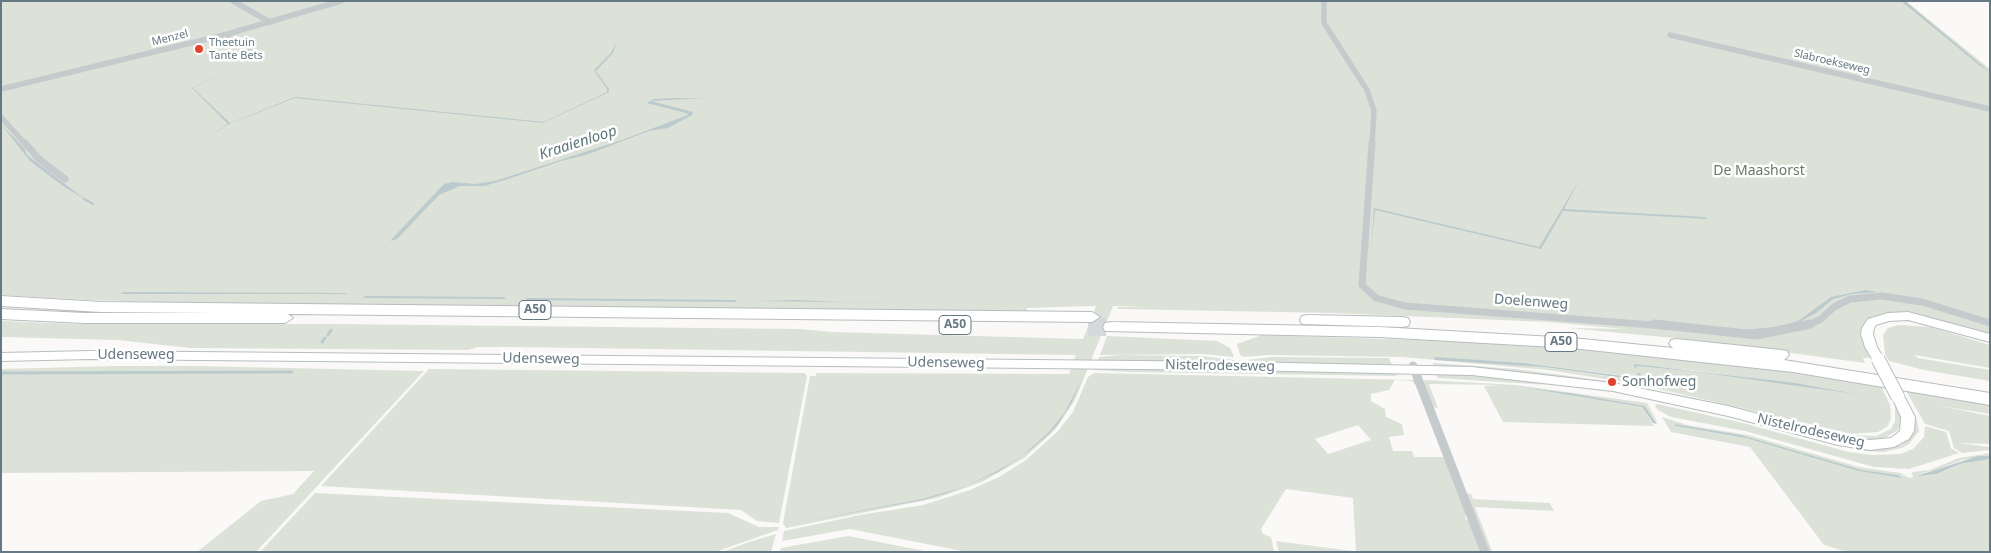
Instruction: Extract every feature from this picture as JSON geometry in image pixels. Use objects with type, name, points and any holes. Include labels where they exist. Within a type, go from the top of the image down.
[{"type":"highway","name":"A50","points":[[1,301],[101,307],[1090,322],[85,318],[1,314]]},
{"type":"highway","name":"A50","points":[[1990,389],[1840,363],[1571,333],[1352,320],[1113,322],[1419,333],[1572,343],[1793,366],[1990,399]]},
{"type":"street","points":[[233,1],[270,22]]},
{"type":"street","name":"Menzel","points":[[1,89],[224,34],[341,1]]},
{"type":"street","name":"Doelenweg","points":[[1324,1],[1324,23],[1331,37],[1367,90],[1374,111],[1362,279],[1365,289],[1376,298],[1405,306],[1600,319],[1757,335],[1791,330],[1808,325],[1821,319],[1834,307],[1850,299],[1882,296],[1922,302],[1990,323]]},
{"type":"street","points":[[224,34],[258,57]]},
{"type":"street","name":"Slabroekseweg","points":[[1670,35],[1990,109]]},
{"type":"street","points":[[1,117],[39,159],[66,179]]},
{"type":"street","name":"Nistelrodeseweg","points":[[1081,364],[1414,369],[1518,374],[1622,389],[1728,411],[1838,440],[1870,445],[1894,442],[1904,436],[1907,431],[1908,418],[1869,340],[1868,328],[1872,322],[1888,317],[1926,320],[1990,338]]},
{"type":"street","name":"Udenseweg","points":[[1,357],[172,355],[1081,364]]},
{"type":"street","points":[[1414,369],[1485,552]]},
{"type":"green space","name":"De Maashorst","points":[[1,1],[1906,1],[1990,69],[1990,335],[1891,313],[1875,316],[1862,326],[1863,340],[1870,358],[1863,358],[1865,363],[1695,340],[1568,328],[1625,329],[1548,322],[1332,313],[1118,309],[1118,307],[1146,307],[1113,306],[1075,400],[1055,430],[1024,458],[982,482],[937,498],[786,528],[783,523],[810,376],[815,376],[817,373],[1069,374],[1076,355],[512,347],[477,347],[468,350],[190,348],[118,340],[1,337],[1,321],[78,324],[335,324],[800,329],[833,332],[1083,339],[1096,306],[1027,308],[1027,311],[190,303],[1,295]]},
{"type":"green space","points":[[1899,325],[1931,327],[1990,345],[1990,368],[1914,355],[1918,358],[1990,370],[1990,381],[1924,370],[1889,361],[1885,354],[1883,335],[1888,328]]},
{"type":"green space","points":[[1262,335],[1480,342],[1615,352],[1781,371],[1881,386],[1890,405],[1891,419],[1887,427],[1878,432],[1852,434],[1638,384],[1548,370],[1402,357],[1268,355],[1244,357],[1240,355],[1237,344]],"holes":[[[1433,358],[1524,363],[1643,378],[1674,386],[1544,367]],[[1636,366],[1692,370],[1856,393],[1697,372]]]},
{"type":"green space","points":[[1107,336],[1217,341],[1230,348],[1234,357],[1202,354],[1100,355]]},
{"type":"green space","points":[[1121,355],[1201,356],[1234,360],[1235,363],[1098,362],[1099,357]]},
{"type":"green space","points":[[1272,357],[1389,358],[1392,365],[1254,363],[1247,360]]},
{"type":"green space","points":[[1433,363],[1516,369],[1607,381],[1433,365]]},
{"type":"green space","points":[[116,366],[424,371],[256,552],[197,552],[261,501],[293,494],[314,471],[1,473],[1,369]]},
{"type":"green space","points":[[1095,367],[1395,372],[1397,376],[1129,372],[1094,370]]},
{"type":"green space","points":[[429,369],[805,373],[807,376],[779,523],[757,521],[741,510],[321,486]]},
{"type":"green space","points":[[1094,373],[1414,380],[1418,385],[1412,381],[1395,380],[1389,390],[1371,394],[1371,401],[1385,409],[1386,417],[1402,424],[1404,435],[1389,437],[1393,451],[1412,451],[1414,457],[1445,457],[1467,514],[1465,515],[1466,520],[1470,521],[1481,552],[1356,552],[1353,498],[1286,489],[1261,529],[1263,534],[1271,537],[1274,552],[967,552],[850,529],[782,541],[784,531],[860,515],[923,505],[970,490],[999,477],[1026,460],[1058,431],[1073,412],[1088,377]],"holes":[[[1358,425],[1371,440],[1328,454],[1315,439]]]},
{"type":"green space","points":[[1436,374],[1478,374],[1548,385],[1438,378]]},
{"type":"green space","points":[[1425,380],[1516,385],[1647,403],[1659,425],[1645,406],[1570,393],[1520,387],[1642,407],[1654,426],[1503,422],[1484,386],[1500,385],[1429,384],[1438,408],[1433,407],[1423,382]]},
{"type":"green space","points":[[1643,386],[1849,435],[1876,436],[1891,429],[1895,421],[1895,404],[1900,413],[1901,422],[1898,430],[1883,439],[1854,439]]},
{"type":"green space","points":[[1905,389],[1990,404],[1990,414],[1941,406],[1990,416],[1990,444],[1957,443],[1990,447],[1990,450],[1962,453],[1954,448],[1949,431],[1925,424]]},
{"type":"green space","points":[[1657,398],[1877,449],[1901,445],[1911,437],[1914,424],[1910,406],[1917,420],[1919,431],[1909,444],[1902,448],[1883,452],[1863,451],[1710,412],[1654,401]]},
{"type":"green space","points":[[1657,404],[1743,423],[1849,452],[1872,455],[1900,454],[1913,449],[1924,437],[1925,426],[1946,432],[1951,448],[1959,453],[1909,469],[1874,467],[1745,431],[1671,417],[1658,410],[1655,406]]},
{"type":"green space","points":[[1662,417],[1687,425],[1748,435],[1859,467],[1900,473],[1909,478],[1913,477],[1912,472],[1930,470],[1959,458],[1990,453],[1990,456],[1962,460],[1936,470],[1917,474],[1946,470],[1960,464],[1990,459],[1990,552],[1847,552],[1824,545],[1750,447],[1671,432]],"holes":[[[1673,424],[1741,435],[1862,470],[1903,477],[1858,471],[1744,438],[1675,426]]]},
{"type":"green space","points":[[315,493],[728,513],[759,527],[779,527],[778,530],[715,552],[260,552]]},
{"type":"green space","points":[[1466,493],[1471,494],[1473,499],[1550,503],[1554,511],[1475,507],[1492,551],[1500,552],[1489,552]]},
{"type":"green space","points":[[776,534],[771,552],[723,552],[746,543]]},
{"type":"green space","points":[[848,536],[930,552],[780,552],[781,548]]},
{"type":"green space","points":[[1276,541],[1351,551],[1351,552],[1279,552]]},
{"type":"shaded area","points":[[1901,1],[1905,1],[1990,72],[1979,65]]},
{"type":"shaded area","points":[[617,42],[613,53],[596,71],[609,89],[609,92],[543,123],[295,98],[231,123],[208,137],[228,124],[192,88],[225,71],[193,88],[230,123],[295,97],[544,122],[607,92],[607,89],[594,70],[610,54]]},
{"type":"shaded area","points":[[705,98],[651,101],[693,112],[692,115],[668,128],[649,131],[586,155],[561,161],[484,186],[460,186],[439,195],[397,239],[390,241],[444,184],[452,182],[475,184],[495,181],[622,140],[688,115],[647,103],[654,99]]},
{"type":"shaded area","points":[[1,124],[25,149],[27,155],[86,200],[63,186],[30,161]]},
{"type":"shaded area","points":[[1580,179],[1564,209],[1705,217],[1708,219],[1563,211],[1541,249],[1375,210],[1371,252],[1374,208],[1539,247]]},
{"type":"shaded area","points":[[1866,290],[1877,292],[1852,294],[1833,299],[1816,313],[1799,322],[1766,330],[1741,330],[1777,327],[1798,321],[1831,297]]},
{"type":"shaded area","points":[[124,292],[345,293],[348,294],[120,294]]},
{"type":"shaded area","points":[[365,296],[504,297],[506,299],[363,298]]},
{"type":"shaded area","points":[[527,298],[735,300],[737,302],[525,300]]},
{"type":"shaded area","points":[[759,301],[839,302],[946,304]]},
{"type":"shaded area","points":[[1434,357],[1524,363],[1639,378],[1637,373],[1640,373],[1643,378],[1674,385],[1544,367],[1435,360]]},
{"type":"shaded area","points":[[1634,364],[1795,383],[1856,394],[1697,372],[1637,366],[1635,369]]},
{"type":"shaded area","points":[[1083,377],[1071,404],[1058,424],[1049,434],[1022,456],[1048,433],[1065,412]]},
{"type":"shaded area","points":[[1520,387],[1570,393],[1645,406],[1657,424],[1653,423],[1642,407]]},
{"type":"shaded area","points":[[1674,424],[1741,435],[1862,470],[1898,475],[1903,478],[1858,471],[1745,438],[1675,426]]},
{"type":"shaded area","points":[[1022,456],[998,472],[964,487],[997,471]]},
{"type":"shaded area","points":[[1978,456],[1990,456],[1990,459],[1960,464],[1936,474],[1917,476]]},
{"type":"shaded area","points":[[964,487],[923,500],[795,523],[922,499]]},
{"type":"waterway","points":[[84,199],[93,204]]},
{"type":"waterway","points":[[328,335],[331,330]]},
{"type":"waterway","points":[[322,342],[325,338]]},
{"type":"waterway","points":[[1,373],[292,372]]},
{"type":"tunnel","points":[[1088,327],[1111,327]]},
{"type":"place","name":"Theetuin Tante Bets","points":[[199,49]]},
{"type":"place","name":"Sonhofweg","points":[[1612,382]]},
{"type":"water label","name":"Kraaienloop","points":[[578,143]]}]
